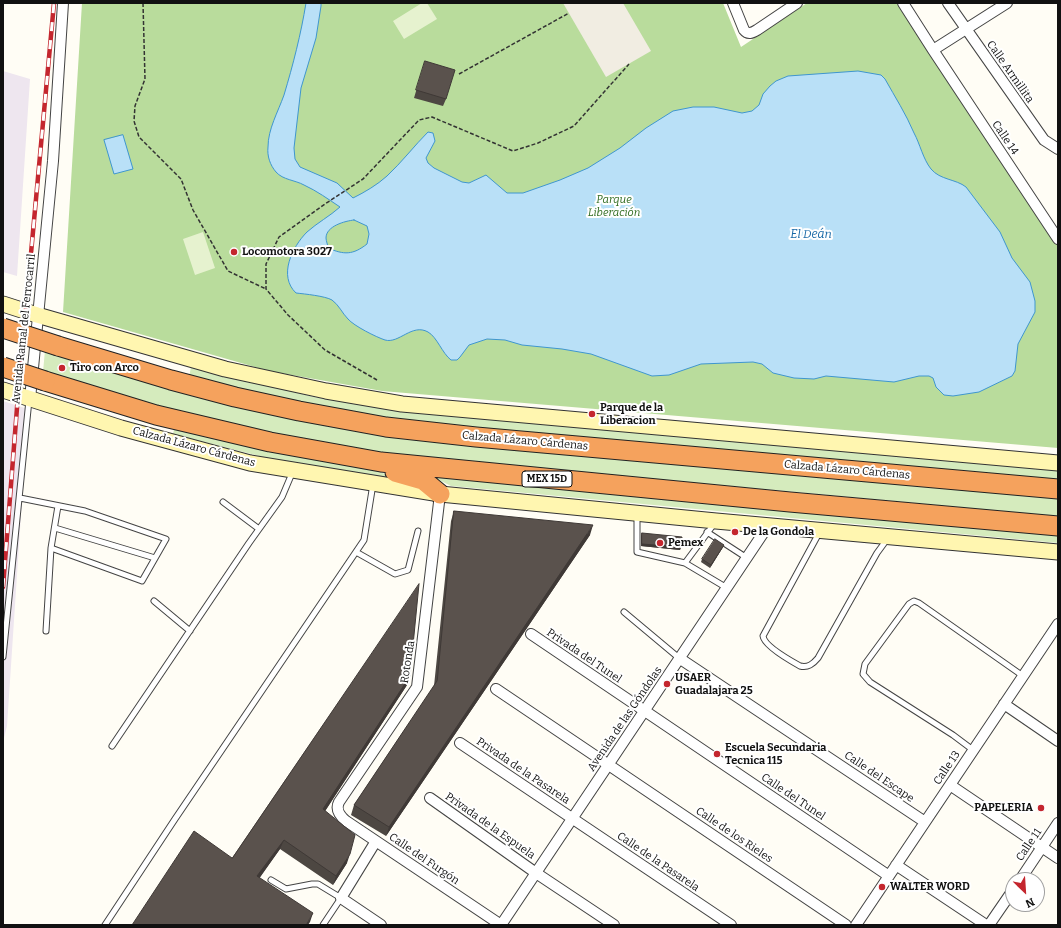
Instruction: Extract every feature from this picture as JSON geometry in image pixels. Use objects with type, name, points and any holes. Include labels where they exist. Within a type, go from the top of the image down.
[{"type":"highway","name":"Calzada Lázaro Cárdenas","points":[[3,328],[171,380],[235,397],[299,411],[386,427],[476,437],[1058,489]]},
{"type":"highway","name":"Calzada Lázaro Cárdenas","points":[[3,367],[164,417],[270,442],[388,462],[489,473],[1058,526]]},
{"type":"highway","points":[[343,455],[424,480],[440,494]]},
{"type":"main road","points":[[3,304],[225,369],[326,391],[402,404],[1058,463]]},
{"type":"main road","name":"Calzada Lázaro Cárdenas","points":[[3,390],[128,430],[250,463],[440,494],[637,514],[711,527],[768,526],[1058,552]]},
{"type":"street","name":"Avenida Ramal del Ferrocarril","points":[[30,399],[53,161],[63,3]]},
{"type":"street","points":[[733,3],[744,30],[750,33],[798,3]]},
{"type":"street","name":"Calle 14","points":[[903,3],[1058,239]]},
{"type":"street","name":"Calle Armillita","points":[[948,3],[1044,140],[1058,150]]},
{"type":"street","points":[[933,50],[1008,3]]},
{"type":"street","name":"Rotonda","points":[[337,810],[339,802],[417,687],[440,494]]},
{"type":"street","name":"Avenida de las Góndolas","points":[[501,925],[768,526]]},
{"type":"street","name":"Calle 13","points":[[856,925],[1058,624]]},
{"type":"street","name":"Privada del Tunel","points":[[531,634],[644,712]]},
{"type":"street","name":"Calle del Escape","points":[[679,658],[925,822]]},
{"type":"street","name":"Calle de los Rieles","points":[[496,689],[846,925]]},
{"type":"street","points":[[1004,704],[1058,741]]},
{"type":"street","name":"Calle del Tunel","points":[[644,712],[889,876]]},
{"type":"street","name":"Privada de la Pasarela","points":[[460,743],[572,819]]},
{"type":"street","points":[[950,785],[1058,858]]},
{"type":"street","name":"Privada de la Espuela","points":[[430,798],[536,873],[614,925]]},
{"type":"street","name":"Calle del Furgón","points":[[337,810],[341,816],[376,841],[501,925]]},
{"type":"street","name":"Calle de la Pasarela","points":[[572,819],[731,925]]},
{"type":"street","name":"Calle 11","points":[[1025,872],[1058,823]]},
{"type":"street","points":[[376,841],[341,898],[381,925]]},
{"type":"street","points":[[896,865],[986,925]]},
{"type":"street","points":[[990,925],[1005,902]]},
{"type":"lane","name":"Avenida Ramal del Ferrocarril","points":[[3,657],[30,399]]},
{"type":"lane","points":[[112,746],[282,497],[294,470]]},
{"type":"lane","points":[[105,925],[364,540],[373,483]]},
{"type":"lane","points":[[20,498],[85,511],[166,539],[142,581],[51,548]]},
{"type":"lane","points":[[223,502],[259,529]]},
{"type":"lane","points":[[46,631],[51,548],[58,506]]},
{"type":"lane","points":[[637,514],[637,552],[685,563],[726,588]]},
{"type":"lane","points":[[685,563],[711,527],[747,558]]},
{"type":"lane","points":[[55,528],[155,558]]},
{"type":"lane","points":[[820,530],[763,636],[768,645],[800,666],[804,667],[813,663],[818,658],[877,553],[889,536]]},
{"type":"lane","points":[[356,552],[395,574],[408,570],[418,531]]},
{"type":"lane","points":[[154,600],[190,631]]},
{"type":"lane","points":[[973,750],[953,735],[870,682],[863,674],[865,664],[908,604],[914,601],[920,602],[1023,676]]},
{"type":"lane","points":[[624,612],[679,658]]},
{"type":"lane","points":[[271,880],[286,889],[318,884],[341,898],[323,925]]},
{"type":"path","points":[[143,3],[146,79],[136,106],[134,121],[138,137],[181,179],[193,210],[228,271],[266,289],[288,315],[325,350],[377,380]]},
{"type":"path","points":[[459,74],[569,13]]},
{"type":"path","points":[[266,289],[266,264],[279,237],[362,179],[419,120],[432,117],[513,151],[538,143],[574,126],[628,64]]},
{"type":"shaded area","points":[[563,3],[623,3],[651,51],[606,77]]},
{"type":"shaded area","points":[[3,71],[30,79],[17,276],[3,272]]},
{"type":"shaded area","points":[[3,401],[28,409],[7,726],[3,742]]},
{"type":"green space","name":"Parque Liberación","points":[[82,3],[723,3],[741,47],[807,3],[900,3],[1058,243],[1058,448],[382,391],[269,371],[63,312]]},
{"type":"green space","points":[[422,3],[427,3],[437,19],[404,39],[393,21]]},
{"type":"green space","points":[[203,232],[215,268],[195,275],[183,239]]},
{"type":"green space","points":[[45,350],[209,399],[1058,494],[1058,516],[402,456],[203,420],[43,372]]},
{"type":"green space","points":[[191,367],[314,397],[405,412],[1058,469],[1058,480],[405,422],[313,406],[189,377]]},
{"type":"green space","points":[[175,425],[347,461],[415,484],[263,457],[173,434]]},
{"type":"green space","points":[[421,471],[1058,530],[1058,543],[451,486]]},
{"type":"water","name":"El Deán","points":[[306,3],[321,3],[316,38],[301,88],[294,148],[295,159],[300,167],[337,183],[353,198],[371,188],[387,176],[428,132],[433,133],[435,141],[426,158],[428,163],[434,168],[462,182],[469,183],[486,175],[507,193],[523,193],[588,168],[620,148],[646,128],[673,111],[693,107],[714,107],[742,113],[752,111],[759,105],[763,94],[770,86],[776,81],[788,76],[858,71],[881,75],[885,79],[904,112],[931,169],[935,173],[958,182],[966,187],[1000,232],[1012,258],[1030,282],[1035,301],[1035,312],[1018,344],[1015,371],[1012,376],[979,392],[953,396],[944,395],[936,387],[933,378],[929,376],[919,376],[894,382],[826,376],[814,379],[794,378],[773,373],[762,364],[753,362],[701,364],[669,375],[652,376],[591,354],[562,349],[522,345],[505,340],[487,339],[469,345],[457,360],[451,360],[431,334],[422,330],[416,330],[390,340],[385,340],[371,334],[351,322],[332,300],[320,296],[296,293],[288,278],[289,262],[296,245],[301,238],[340,207],[309,187],[279,175],[269,160],[268,140],[284,95]],"holes":[[[354,220],[367,226],[369,234],[367,244],[362,248],[348,253],[339,252],[328,248],[326,239],[327,234],[332,227]]]},
{"type":"water","points":[[123,135],[133,169],[114,174],[104,140]]},
{"type":"building","points":[[425,61],[455,70],[446,99],[416,90]]},
{"type":"building","points":[[454,511],[593,525],[389,827],[354,805],[437,681]]},
{"type":"building","name":"Pemex","points":[[642,533],[682,537],[681,547],[642,544]]},
{"type":"building","name":"Pemex","points":[[715,539],[724,545],[711,565],[702,559]]},
{"type":"building","points":[[419,584],[410,676],[323,809],[355,835],[350,854],[336,876],[284,840],[257,876],[313,913],[306,925],[132,925],[194,831],[232,858]]},
{"type":"railway","points":[[3,587],[18,395],[54,3]]},
{"type":"place","name":"Locomotora 3027","points":[[234,252]]},
{"type":"place","name":"Tiro con Arco","points":[[62,368]]},
{"type":"place","name":"Parque de la Liberacion","points":[[592,414]]},
{"type":"place","name":"De la Gondola","points":[[735,532]]},
{"type":"place","name":"Pemex","points":[[660,543]]},
{"type":"place","name":"USAER Guadalajara 25","points":[[667,684]]},
{"type":"place","name":"Escuela Secundaria Tecnica 115","points":[[717,754]]},
{"type":"place","name":"PAPELERIA","points":[[1041,808]]},
{"type":"place","name":"WALTER WORD","points":[[882,887]]}]
